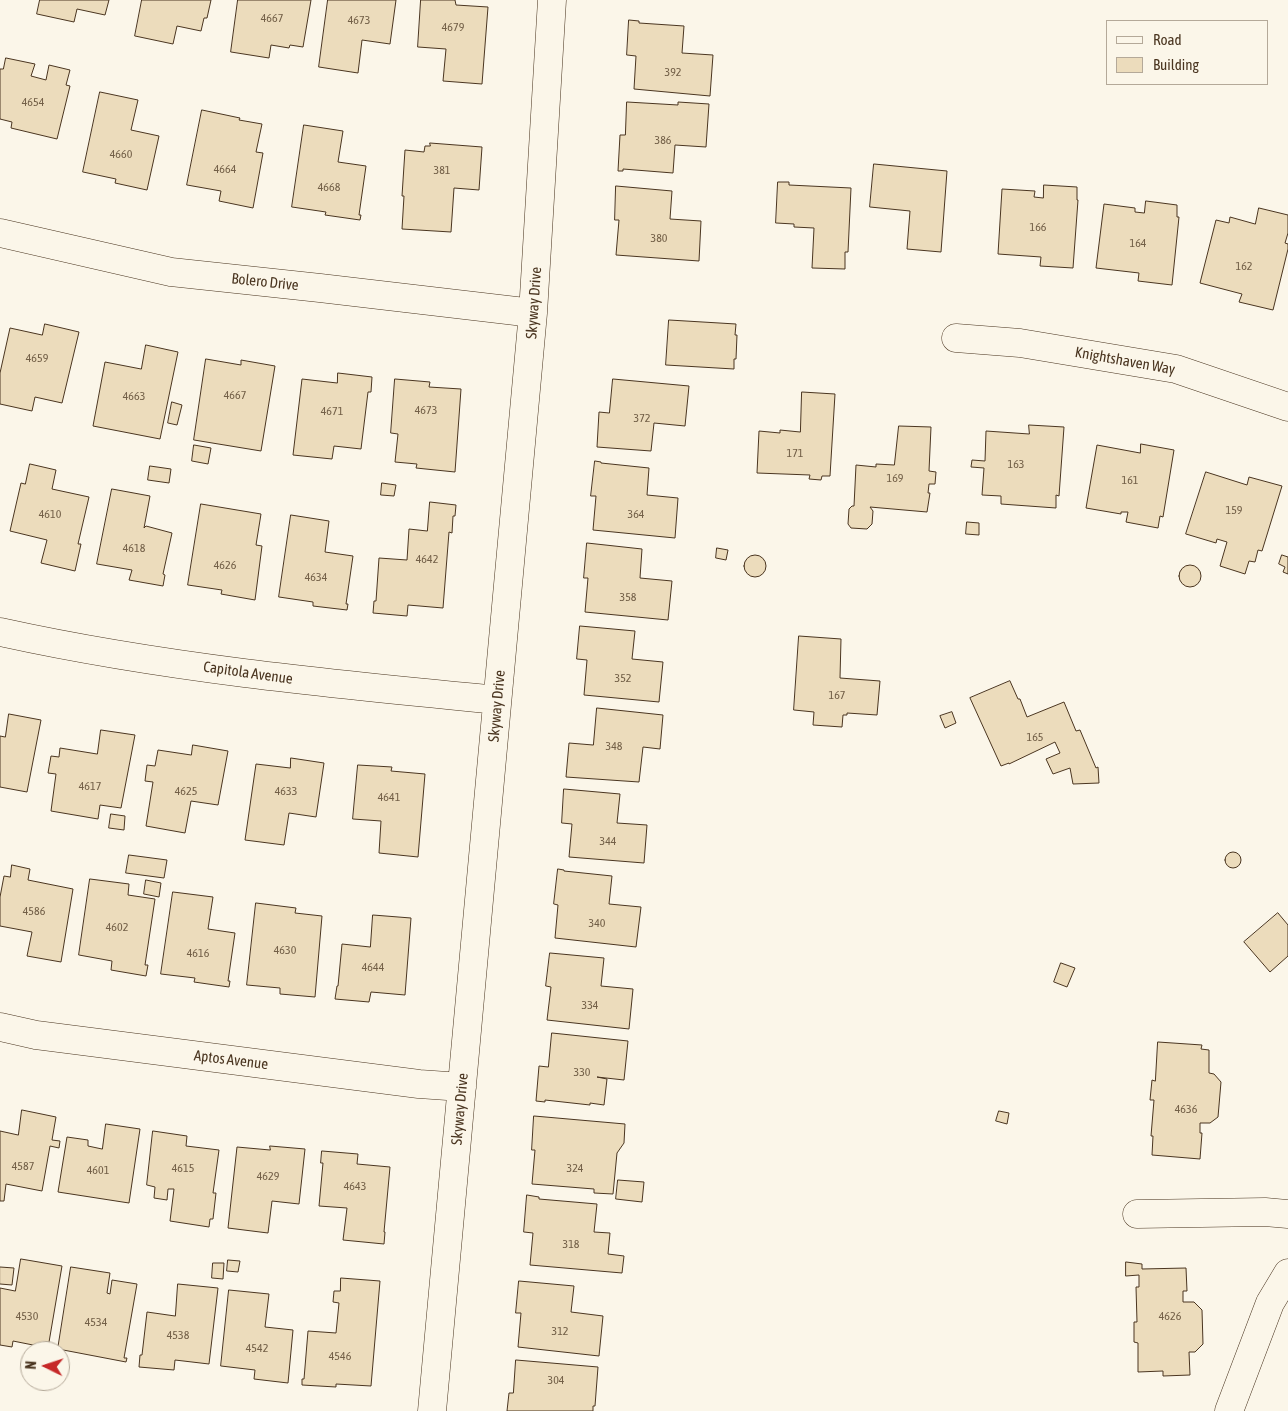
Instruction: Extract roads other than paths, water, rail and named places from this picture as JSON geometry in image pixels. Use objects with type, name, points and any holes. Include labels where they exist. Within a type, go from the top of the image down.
[{"type":"street","name":"Skyway Drive","points":[[432,1411],[533,313],[552,0]]},
{"type":"street","name":"Bolero Drive","points":[[0,233],[171,272],[533,313]]},
{"type":"street","name":"Knightshaven Way","points":[[956,338],[1020,343],[1176,369],[1288,407]]},
{"type":"street","name":"Capitola Avenue","points":[[0,632],[58,645],[268,677],[497,700]]},
{"type":"street","name":"Aptos Avenue","points":[[0,1027],[36,1035],[419,1084],[462,1087]]},
{"type":"street","points":[[1138,1214],[1265,1212],[1288,1214]]},
{"type":"street","points":[[1229,1411],[1270,1303],[1288,1273]]}]
